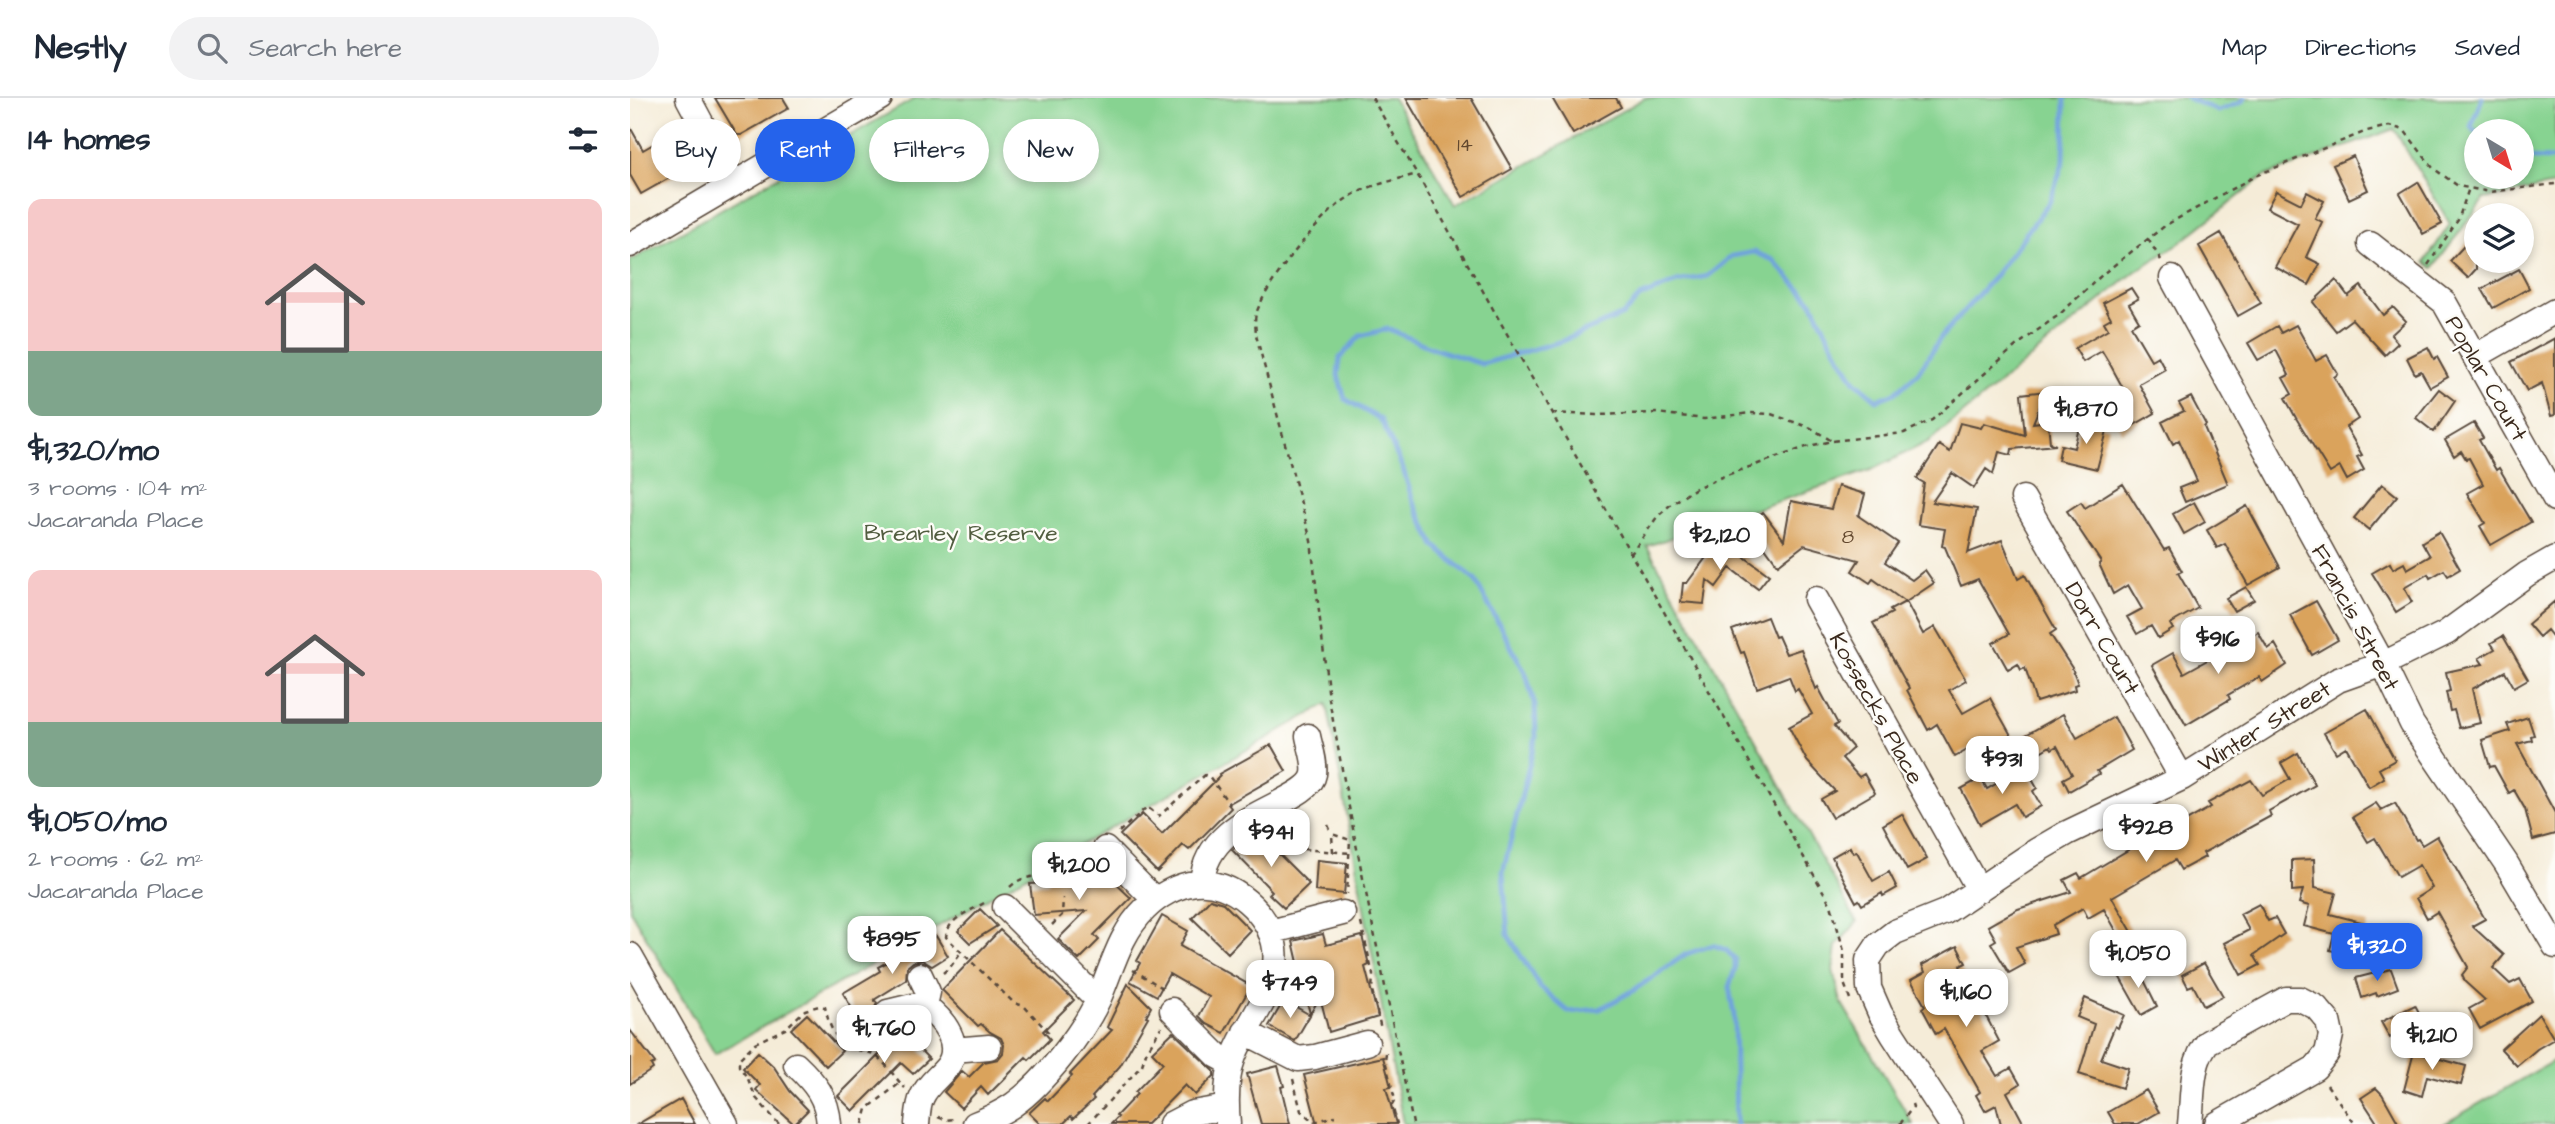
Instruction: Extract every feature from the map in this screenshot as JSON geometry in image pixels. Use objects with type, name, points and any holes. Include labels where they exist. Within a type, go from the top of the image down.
[{"type":"street","points":[[688,98],[734,184]]},
{"type":"street","points":[[630,246],[880,98]]},
{"type":"street","name":"Poplar Court","points":[[2370,244],[2444,302],[2555,499]]},
{"type":"street","name":"Francis Street","points":[[2172,278],[2383,664],[2413,724],[2506,863],[2555,946]]},
{"type":"street","points":[[2476,356],[2555,311]]},
{"type":"street","name":"Dorr Court","points":[[2023,498],[2182,778]]},
{"type":"street","name":"Winter Street","points":[[1951,1124],[1880,1013],[1869,988],[1868,960],[1878,945],[1895,932],[1945,912],[2036,850],[2182,778],[2338,680],[2383,664],[2446,634],[2527,573],[2555,558]]},
{"type":"street","name":"Kossecks Place","points":[[1816,599],[1979,890]]},
{"type":"street","points":[[1202,882],[1210,852],[1228,833],[1310,782],[1314,774],[1308,736]]},
{"type":"street","points":[[1109,843],[1155,900]]},
{"type":"street","points":[[1008,1124],[1019,1102],[1073,1041],[1098,1000],[1132,925],[1155,900],[1177,888],[1202,882],[1222,887],[1242,898],[1260,915],[1270,932],[1275,952],[1273,979],[1231,1063],[1228,1116],[1192,1113],[1171,1124]]},
{"type":"street","points":[[1005,908],[1098,1000]]},
{"type":"street","points":[[1270,932],[1351,911]]},
{"type":"street","points":[[630,955],[726,1124]]},
{"type":"street","points":[[888,1012],[917,1005],[924,989]]},
{"type":"street","points":[[918,1116],[926,1090],[949,1065],[953,1050],[947,1028],[924,989]]},
{"type":"street","points":[[2190,1124],[2200,1051],[2218,1035],[2276,1002],[2300,999],[2316,1007],[2328,1021],[2331,1035],[2327,1053],[2315,1068],[2217,1124]]},
{"type":"street","points":[[1169,1009],[1218,1056],[1231,1063]]},
{"type":"street","points":[[1245,1032],[1298,1059],[1378,1042]]},
{"type":"street","points":[[953,1050],[989,1047]]},
{"type":"street","points":[[796,1065],[827,1079],[829,1124]]},
{"type":"street","points":[[968,1120],[1010,1107],[1032,1087]]},
{"type":"path","points":[[1372,98],[1831,905]]},
{"type":"path","points":[[1631,554],[1657,517],[1696,488],[1772,457],[1832,441],[1904,433],[1932,420],[2016,346],[2060,314],[2104,273],[2166,225],[2257,176],[2367,131],[2389,126],[2404,130],[2433,168],[2458,186],[2464,187]]},
{"type":"path","points":[[1413,1124],[1356,847],[1329,699],[1311,541],[1256,335],[1256,315],[1274,281],[1317,225],[1345,200],[1364,188],[1417,174]]},
{"type":"path","points":[[2534,187],[2555,184]]},
{"type":"path","points":[[2427,267],[2458,220],[2469,189]]},
{"type":"path","points":[[2474,189],[2490,192],[2514,189]]},
{"type":"path","points":[[2148,239],[2172,278]]},
{"type":"path","points":[[1551,413],[1657,413],[1704,419],[1751,413],[1771,414],[1811,428],[1832,441]]},
{"type":"path","points":[[1109,843],[1146,808],[1150,807],[1158,816],[1205,775],[1209,776],[1249,819],[1286,846],[1350,853]]},
{"type":"path","points":[[1328,825],[1332,834],[1333,852]]},
{"type":"path","points":[[1332,834],[1350,839],[1351,911],[1373,975],[1372,990],[1378,1042],[1395,1100],[1392,1105],[1397,1124]]},
{"type":"path","points":[[1047,949],[1047,932],[1062,915],[1063,898]]},
{"type":"path","points":[[924,989],[934,978],[951,967],[961,952]]},
{"type":"path","points":[[1088,1124],[1142,1065],[1169,1009],[1116,957]]},
{"type":"path","points":[[779,1124],[756,1098],[741,1070],[739,1059],[755,1042],[785,1029],[808,1008],[825,1007],[828,1023],[841,1041],[877,1057],[906,1089],[910,1105],[918,1116],[968,1120]]},
{"type":"path","points":[[1287,1055],[1301,1111],[1314,1122],[1335,1116]]},
{"type":"path","points":[[2315,1068],[2355,1124]]},
{"type":"path","points":[[863,1124],[867,1109],[900,1083]]},
{"type":"green space","name":"Brearley Reserve","points":[[916,98],[1393,98],[1455,205],[1645,98],[2555,98],[2555,185],[2484,199],[2481,203],[2464,203],[2464,226],[2433,268],[2425,262],[2450,224],[2394,129],[2263,177],[2181,242],[2136,271],[1928,442],[1871,470],[1647,546],[1857,922],[1836,946],[1833,970],[1841,1002],[1913,1124],[1403,1124],[1327,704],[715,1054],[630,910],[630,261],[769,182],[855,182],[855,133],[869,125],[869,182],[989,182],[989,119],[879,119]]},
{"type":"green space","points":[[2555,1060],[2555,1124],[2444,1124]]},
{"type":"building","points":[[715,98],[783,98],[789,108],[769,119],[755,119],[755,127],[741,135],[741,119],[727,119]]},
{"type":"building","points":[[1406,98],[1471,98],[1512,169],[1463,197]]},
{"type":"building","points":[[1552,98],[1616,98],[1621,107],[1573,134]]},
{"type":"building","points":[[630,127],[643,150],[651,145],[651,182],[662,182],[641,194],[630,175]]},
{"type":"building","points":[[2353,156],[2368,190],[2349,199],[2333,165]]},
{"type":"building","points":[[2418,182],[2442,224],[2423,234],[2400,193]]},
{"type":"building","points":[[2276,191],[2301,204],[2307,192],[2324,201],[2315,218],[2322,222],[2306,257],[2320,264],[2309,285],[2275,267],[2298,224],[2267,208]]},
{"type":"building","points":[[2221,233],[2261,303],[2238,316],[2199,246]]},
{"type":"building","points":[[2464,246],[2464,273],[2472,273],[2468,278],[2450,261]]},
{"type":"building","points":[[2512,273],[2521,273],[2529,288],[2493,308],[2482,289]]},
{"type":"building","points":[[2336,280],[2348,296],[2361,286],[2383,315],[2393,307],[2406,321],[2391,335],[2398,343],[2385,355],[2352,319],[2336,331],[2313,302]]},
{"type":"building","points":[[2131,288],[2138,299],[2129,304],[2139,321],[2131,326],[2151,360],[2158,356],[2165,369],[2139,384],[2155,413],[2122,432],[2109,410],[2129,399],[2111,366],[2102,351],[2083,362],[2075,348],[2108,329],[2104,322],[2111,318],[2103,303]]},
{"type":"building","points":[[2296,325],[2316,361],[2327,355],[2338,374],[2334,377],[2358,419],[2346,427],[2362,455],[2357,457],[2364,470],[2347,480],[2340,467],[2330,473],[2285,398],[2292,394],[2283,378],[2289,375],[2276,350],[2258,360],[2248,343],[2277,326],[2281,333]]},
{"type":"building","points":[[2555,338],[2555,415],[2551,416],[2542,383],[2527,391],[2511,362]]},
{"type":"building","points":[[2428,347],[2448,377],[2430,387],[2421,371],[2415,374],[2407,358]]},
{"type":"building","points":[[2439,389],[2455,401],[2434,432],[2416,418]]},
{"type":"building","points":[[2046,391],[2033,423],[2048,421],[2050,443],[2056,445],[2012,449],[2011,455],[1999,452],[1993,474],[1986,469],[1974,488],[1952,473],[1932,502],[1977,509],[1968,553],[2002,540],[2018,579],[2025,575],[2056,630],[2050,634],[2072,668],[2078,684],[2074,685],[2075,690],[2036,702],[2025,668],[2021,670],[2018,664],[2008,670],[1993,643],[2009,634],[1978,579],[1961,586],[1945,547],[1942,546],[1945,529],[1918,525],[1924,483],[1917,479],[1939,445],[1950,452],[1960,423],[1981,428],[1984,423],[2025,435],[2021,394]]},
{"type":"building","points":[[2191,397],[2206,425],[2204,427],[2228,484],[2185,502],[2179,488],[2197,481],[2179,440],[2173,444],[2162,422],[2184,411],[2179,403]]},
{"type":"building","points":[[2081,420],[2108,427],[2097,469],[2058,460],[2061,445],[2074,448]]},
{"type":"building","points":[[2474,423],[2483,438],[2479,440],[2496,470],[2499,468],[2531,522],[2491,545],[2480,526],[2485,523],[2467,493],[2483,484],[2469,458],[2466,459],[2461,451],[2454,456],[2445,440]]},
{"type":"building","points":[[2123,484],[2164,550],[2169,548],[2182,571],[2178,573],[2198,608],[2170,624],[2173,629],[2158,638],[2151,626],[2137,634],[2127,617],[2142,609],[2128,585],[2113,594],[2099,564],[2101,562],[2067,511],[2081,502],[2085,508]]},
{"type":"building","points":[[2382,484],[2397,496],[2369,530],[2354,518]]},
{"type":"building","points":[[1838,486],[1865,494],[1859,516],[1857,515],[1898,543],[1885,562],[1912,580],[1925,570],[1934,583],[1906,602],[1923,634],[1935,627],[1966,680],[1949,690],[1963,713],[1990,698],[2012,737],[1990,749],[1985,740],[1955,757],[1937,724],[1928,730],[1907,690],[1909,688],[1873,623],[1905,602],[1873,579],[1870,583],[1852,571],[1859,560],[1804,545],[1778,565],[1748,524],[1763,512],[1784,540],[1791,501],[1831,509]]},
{"type":"building","points":[[2194,502],[2205,522],[2184,534],[2173,514]]},
{"type":"building","points":[[2247,506],[2280,567],[2248,585],[2225,544],[2217,548],[2207,530]]},
{"type":"building","points":[[2439,532],[2460,569],[2448,576],[2444,570],[2430,578],[2428,574],[2404,588],[2412,602],[2396,612],[2372,573],[2390,563],[2393,569],[2404,563],[2407,569],[2430,556],[2422,542]]},
{"type":"building","points":[[1720,539],[1769,575],[1758,589],[1730,568],[1716,587],[1707,580],[1704,604],[1681,602],[1683,583],[1687,583]]},
{"type":"building","points":[[2246,587],[2254,600],[2234,611],[2226,598]]},
{"type":"building","points":[[2316,601],[2338,640],[2312,655],[2290,615]]},
{"type":"building","points":[[2555,601],[2555,640],[2547,630],[2539,637],[2528,624]]},
{"type":"building","points":[[1767,617],[1786,654],[1801,649],[1816,689],[1818,687],[1838,724],[1834,726],[1853,748],[1842,758],[1859,777],[1864,774],[1875,793],[1832,818],[1821,799],[1835,791],[1807,761],[1789,727],[1812,714],[1798,689],[1795,691],[1789,676],[1757,688],[1744,652],[1741,653],[1732,630]]},
{"type":"building","points":[[2258,632],[2268,649],[2275,644],[2287,665],[2262,682],[2259,677],[2228,695],[2230,699],[2186,725],[2152,665],[2173,653],[2184,673]]},
{"type":"building","points":[[2503,636],[2528,679],[2514,687],[2505,671],[2472,689],[2480,723],[2459,728],[2454,710],[2450,711],[2446,672],[2483,664],[2479,658],[2495,649],[2491,643]]},
{"type":"building","points":[[2367,709],[2395,760],[2379,769],[2384,778],[2369,787],[2346,747],[2336,753],[2324,733]]},
{"type":"building","points":[[2063,714],[2077,738],[2114,717],[2132,750],[2097,771],[2099,774],[2069,791],[2063,779],[2072,774],[2057,746],[2052,749],[2050,746],[2035,755],[2024,736]]},
{"type":"building","points":[[2528,717],[2534,735],[2531,736],[2532,740],[2517,744],[2555,813],[2555,834],[2533,840],[2525,809],[2514,790],[2509,793],[2494,766],[2490,767],[2482,740],[2510,731],[2507,724]]},
{"type":"building","points":[[1271,745],[1286,771],[1228,804],[1231,808],[1189,850],[1183,845],[1157,872],[1120,835],[1142,814],[1162,834],[1220,776],[1219,774]]},
{"type":"building","points":[[2298,753],[2315,785],[2269,811],[2271,816],[2203,853],[2205,857],[2181,870],[2175,860],[2112,897],[2135,937],[2123,943],[2104,909],[2088,918],[2083,908],[2053,925],[2056,934],[2016,947],[2025,964],[2009,973],[1991,943],[1996,940],[1988,926],[2018,909],[2071,892],[2064,880],[2078,873],[2081,878],[2177,821],[2179,825],[2211,807],[2208,803],[2251,780],[2262,795],[2290,779],[2281,763]]},
{"type":"building","points":[[2025,767],[2037,788],[2033,791],[2041,806],[2022,817],[2015,804],[1980,824],[1961,789],[1981,778],[1987,789]]},
{"type":"building","points":[[2376,803],[2381,810],[2395,803],[2416,840],[2422,845],[2437,836],[2485,919],[2472,926],[2504,955],[2493,968],[2510,984],[2520,979],[2532,1001],[2480,1029],[2469,1009],[2485,1000],[2465,982],[2462,975],[2468,967],[2437,912],[2427,918],[2416,898],[2432,888],[2419,865],[2398,877],[2375,838],[2368,842],[2353,817]]},
{"type":"building","points":[[1902,814],[1927,859],[1907,870],[1883,825]]},
{"type":"building","points":[[1257,832],[1309,884],[1284,908],[1269,894],[1272,891],[1232,850]]},
{"type":"building","points":[[1850,847],[1853,853],[1857,852],[1873,881],[1889,872],[1897,888],[1862,905],[1859,900],[1856,902],[1832,857]]},
{"type":"building","points":[[1078,852],[1105,880],[1108,876],[1131,898],[1094,935],[1099,940],[1079,960],[1058,939],[1086,911],[1034,915],[1030,884],[1046,883]]},
{"type":"building","points":[[2314,859],[2315,888],[2336,893],[2330,914],[2369,924],[2363,945],[2352,942],[2349,955],[2330,950],[2334,934],[2304,926],[2309,906],[2299,903],[2303,890],[2292,891],[2292,860]]},
{"type":"building","points":[[1317,860],[1347,863],[1344,894],[1315,891]]},
{"type":"building","points":[[1210,899],[1223,903],[1250,930],[1228,953],[1192,918]]},
{"type":"building","points":[[2259,904],[2268,921],[2275,918],[2284,934],[2254,955],[2260,965],[2241,975],[2224,943],[2249,930],[2240,914]]},
{"type":"building","points":[[980,909],[997,926],[970,943],[958,931]]},
{"type":"building","points":[[1162,916],[1188,931],[1180,946],[1251,986],[1224,1033],[1207,1024],[1199,1016],[1209,997],[1169,974],[1157,996],[1130,981],[1140,963],[1137,961]]},
{"type":"building","points":[[1000,930],[1074,1000],[1043,1031],[1050,1039],[1029,1060],[1026,1057],[988,1095],[981,1087],[961,1108],[944,1092],[962,1071],[969,1077],[984,1062],[998,1059],[1003,1053],[1004,1045],[1001,1038],[981,1024],[978,1026],[942,990]]},
{"type":"building","points":[[1323,934],[1326,945],[1362,936],[1369,965],[1365,967],[1378,1017],[1329,1032],[1320,997],[1310,1014],[1293,941]]},
{"type":"building","points":[[936,936],[948,956],[932,966],[922,960],[913,962],[907,967],[906,980],[874,1000],[877,1003],[874,1010],[858,1019],[843,993],[880,971],[878,967]]},
{"type":"building","points":[[1957,946],[1966,963],[1960,966],[1999,1041],[1982,1051],[1997,1076],[2011,1068],[2020,1084],[2007,1092],[2024,1124],[2001,1124],[1996,1105],[1985,1111],[1976,1095],[1980,1092],[1944,1029],[1936,1034],[1911,980],[1925,972],[1922,965]]},
{"type":"building","points":[[2204,963],[2223,996],[2204,1006],[2193,985],[2188,987],[2182,975]]},
{"type":"building","points":[[2137,966],[2157,1006],[2141,1015],[2119,976]]},
{"type":"building","points":[[2391,969],[2398,988],[2362,998],[2356,978]]},
{"type":"building","points":[[1128,984],[1151,1007],[1120,1066],[1092,1097],[1094,1099],[1073,1119],[1071,1116],[1063,1124],[1040,1124],[1029,1113],[1045,1098],[1048,1101],[1112,1030],[1107,1027]]},
{"type":"building","points":[[2085,998],[2124,1015],[2118,1028],[2115,1026],[2101,1059],[2128,1068],[2122,1088],[2079,1074],[2094,1024],[2077,1017]]},
{"type":"building","points":[[1284,1000],[1310,1015],[1295,1041],[1269,1026]]},
{"type":"building","points":[[2415,1005],[2423,1020],[2390,1038],[2381,1022]]},
{"type":"building","points":[[807,1014],[842,1051],[826,1066],[791,1029]]},
{"type":"building","points":[[2539,1014],[2554,1039],[2517,1066],[2501,1049]]},
{"type":"building","points":[[896,1025],[929,1059],[913,1074],[901,1063],[853,1111],[838,1096],[886,1048],[875,1037],[885,1026]]},
{"type":"building","points":[[630,1030],[655,1063],[651,1065],[653,1069],[630,1084]]},
{"type":"building","points":[[1173,1032],[1214,1071],[1214,1076],[1195,1095],[1185,1085],[1147,1124],[1111,1124],[1137,1094],[1135,1092],[1163,1063],[1152,1052]]},
{"type":"building","points":[[758,1052],[774,1067],[790,1091],[808,1110],[794,1124],[756,1090],[760,1085],[743,1068]]},
{"type":"building","points":[[2414,1052],[2466,1066],[2461,1085],[2427,1076],[2422,1096],[2404,1090]]},
{"type":"building","points":[[1383,1057],[1391,1087],[1386,1088],[1396,1124],[1317,1124],[1304,1075]]},
{"type":"building","points":[[1278,1066],[1290,1124],[1261,1124],[1247,1074]]},
{"type":"building","points":[[2376,1088],[2399,1124],[2378,1124],[2361,1098]]},
{"type":"building","points":[[2146,1090],[2159,1112],[2138,1124],[2115,1124],[2108,1112]]},
{"type":"building","points":[[681,1099],[695,1124],[638,1124]]},
{"type":"waterway","points":[[1736,1124],[1734,1015],[1729,987],[1735,959],[1726,950],[1713,945],[1686,954],[1634,990],[1600,1009],[1569,1012],[1540,987],[1508,935],[1503,872],[1536,737],[1535,706],[1526,674],[1475,580],[1435,546],[1413,501],[1403,469],[1381,420],[1345,399],[1338,375],[1340,358],[1360,336],[1388,329],[1435,349],[1482,364],[1562,341],[1623,315],[1640,297],[1677,282],[1708,276],[1732,256],[1754,252],[1773,260],[1812,302],[1855,381],[1877,400],[1895,393],[1918,373],[1941,337],[1993,278],[2050,201],[2064,160],[2065,98]]},
{"type":"waterway","points":[[2187,98],[2218,111],[2242,102],[2245,98]]},
{"type":"waterway","points":[[2474,119],[2482,98]]},
{"type":"waterway","points":[[2534,158],[2555,159]]}]
